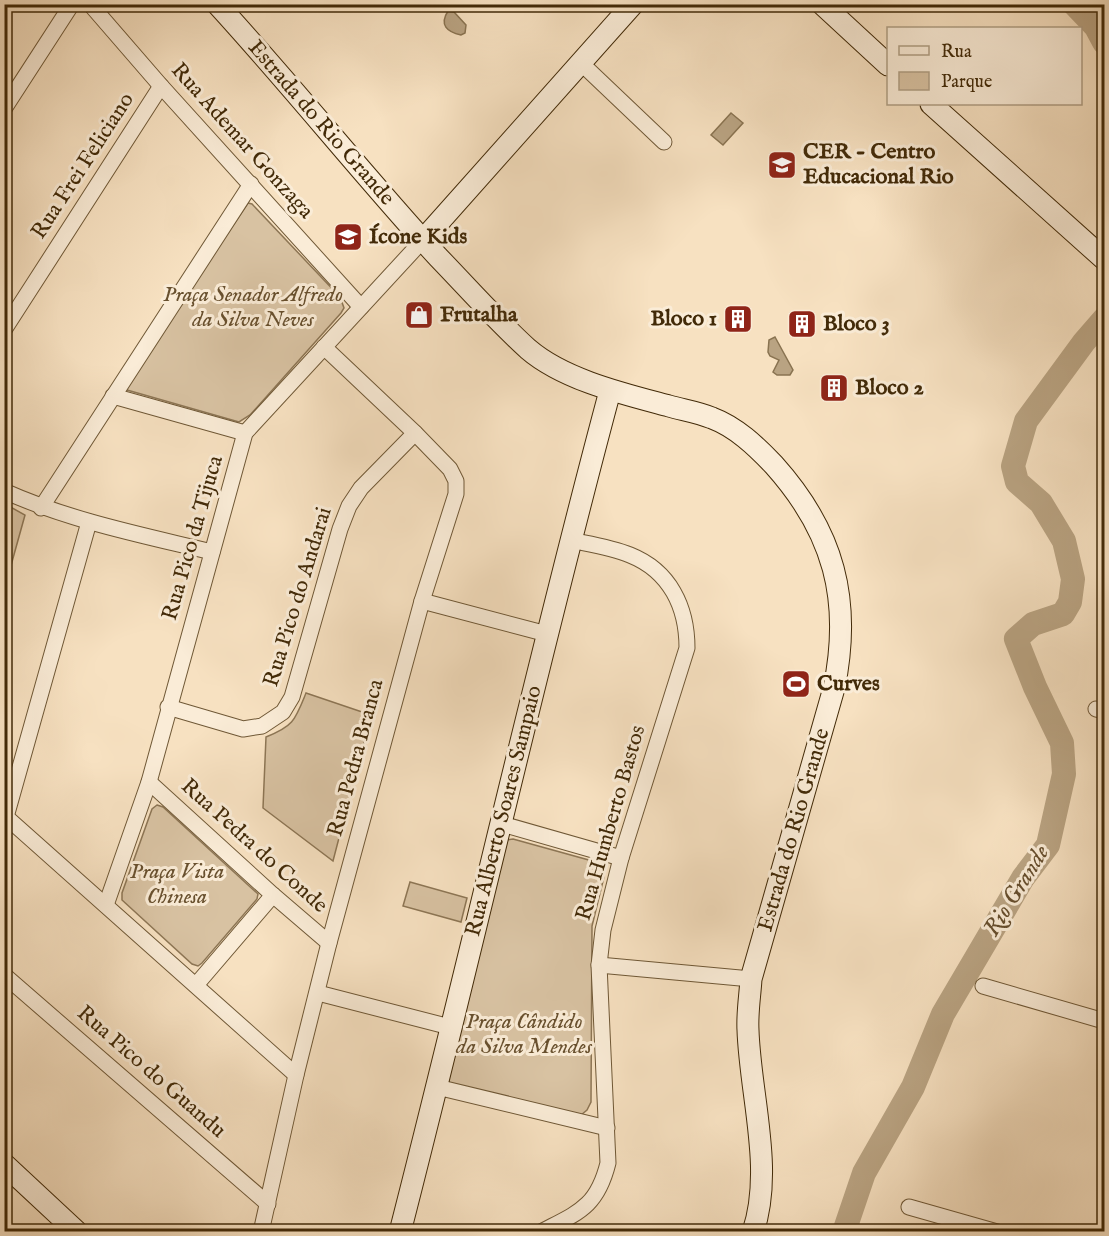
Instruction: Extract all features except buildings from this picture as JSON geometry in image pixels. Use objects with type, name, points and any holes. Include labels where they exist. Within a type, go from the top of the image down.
[{"type":"main road","name":"Estrada do Rio Grande","points":[[217,4],[423,240],[499,322],[531,351],[564,371],[610,391],[712,418],[737,432],[763,454],[795,488],[826,545],[840,600],[842,622],[840,658],[834,688],[751,980],[748,1029],[761,1170],[759,1212],[753,1232]]},
{"type":"main road","points":[[423,240],[633,4]]},
{"type":"main road","points":[[822,4],[887,64]]},
{"type":"main road","points":[[932,105],[1104,259]]},
{"type":"main road","name":"Rua Alberto Soares Sampaio","points":[[400,1232],[502,824],[546,634],[610,391]]},
{"type":"main road","points":[[4,1164],[77,1232]]},
{"type":"street","points":[[4,109],[72,4]]},
{"type":"street","name":"Rua Ademar Gonzaga","points":[[90,4],[361,307]]},
{"type":"street","points":[[582,64],[664,142]]},
{"type":"street","name":"Rua Frei Feliciano","points":[[4,330],[161,86]]},
{"type":"street","points":[[41,508],[251,184]]},
{"type":"street","name":"Rua Pico da Tijuca","points":[[106,905],[149,782],[245,433],[423,240]]},
{"type":"street","name":"Rua Pedra Branca","points":[[261,1232],[296,1075],[329,943],[422,601],[456,494],[456,481],[450,469],[324,347]]},
{"type":"street","points":[[113,396],[245,433]]},
{"type":"street","name":"Rua Pico do Andarai","points":[[168,707],[243,729],[262,726],[283,711],[292,698],[340,529],[349,506],[361,488],[416,434]]},
{"type":"street","points":[[4,492],[41,508],[89,522],[212,552]]},
{"type":"street","points":[[89,522],[5,818],[296,1075]]},
{"type":"street","name":"Rua Humberto Bastos","points":[[541,1232],[578,1213],[593,1200],[603,1184],[608,1163],[599,965],[603,930],[621,858],[687,648],[684,612],[676,596],[661,576],[646,563],[629,554],[570,540]]},
{"type":"street","points":[[422,601],[546,634]]},
{"type":"street","name":"Rua Pedra do Conde","points":[[149,782],[329,943]]},
{"type":"street","points":[[502,824],[621,858]]},
{"type":"street","points":[[196,985],[273,895]]},
{"type":"street","points":[[599,965],[751,980]]},
{"type":"street","name":"Rua Pico do Guandu","points":[[4,975],[267,1204]]},
{"type":"street","points":[[983,986],[1104,1021]]},
{"type":"street","points":[[318,993],[450,1027]]},
{"type":"street","points":[[437,1087],[607,1128]]},
{"type":"street","points":[[909,1207],[997,1232]]},
{"type":"green space","name":"Praça Senador Alfredo da Silva Neves","points":[[248,203],[252,204],[340,297],[344,308],[341,313],[250,415],[239,422],[127,390],[124,387]]},
{"type":"green space","points":[[5,504],[25,515],[5,587]]},
{"type":"green space","points":[[306,693],[371,715],[333,861],[263,808],[266,737],[283,729],[292,721]]},
{"type":"green space","name":"Praça Vista Chinesa","points":[[157,805],[163,807],[258,894],[257,899],[198,966],[192,964],[122,900],[122,893],[152,809]]},
{"type":"green space","name":"Praça Cândido da Silva Mendes","points":[[513,839],[596,862],[603,868],[604,877],[592,926],[591,1102],[581,1115],[454,1087],[447,1081],[506,840]]},
{"type":"green space","points":[[410,882],[467,898],[461,922],[403,906]]},
{"type":"shaded area","points":[[448,11],[454,12],[466,25],[465,33],[461,35],[448,30],[444,20]]},
{"type":"shaded area","points":[[731,113],[743,123],[723,145],[711,135]]},
{"type":"shaded area","points":[[775,337],[793,370],[790,375],[777,375],[773,372],[779,360],[770,356],[768,352],[769,340]]},
{"type":"waterway","name":"Rio Grande","points":[[1074,4],[1096,27],[1104,42]]},
{"type":"waterway","name":"Rio Grande","points":[[844,1232],[864,1173],[913,1087],[943,1014],[1023,878],[1048,845],[1064,774],[1062,743],[1035,687],[1016,639],[1033,624],[1063,614],[1070,602],[1073,579],[1064,541],[1041,503],[1017,482],[1013,466],[1026,421],[1084,342],[1104,319]]},
{"type":"place","name":"CER - Centro Educacional Rio","points":[[782,165]]},
{"type":"place","name":"Ícone Kids","points":[[348,237]]},
{"type":"place","name":"Frutalha","points":[[419,315]]},
{"type":"place","name":"Bloco 1","points":[[738,319]]},
{"type":"place","name":"Bloco 3","points":[[802,324]]},
{"type":"place","name":"Bloco 2","points":[[834,388]]},
{"type":"place","name":"Curves","points":[[796,684]]}]
